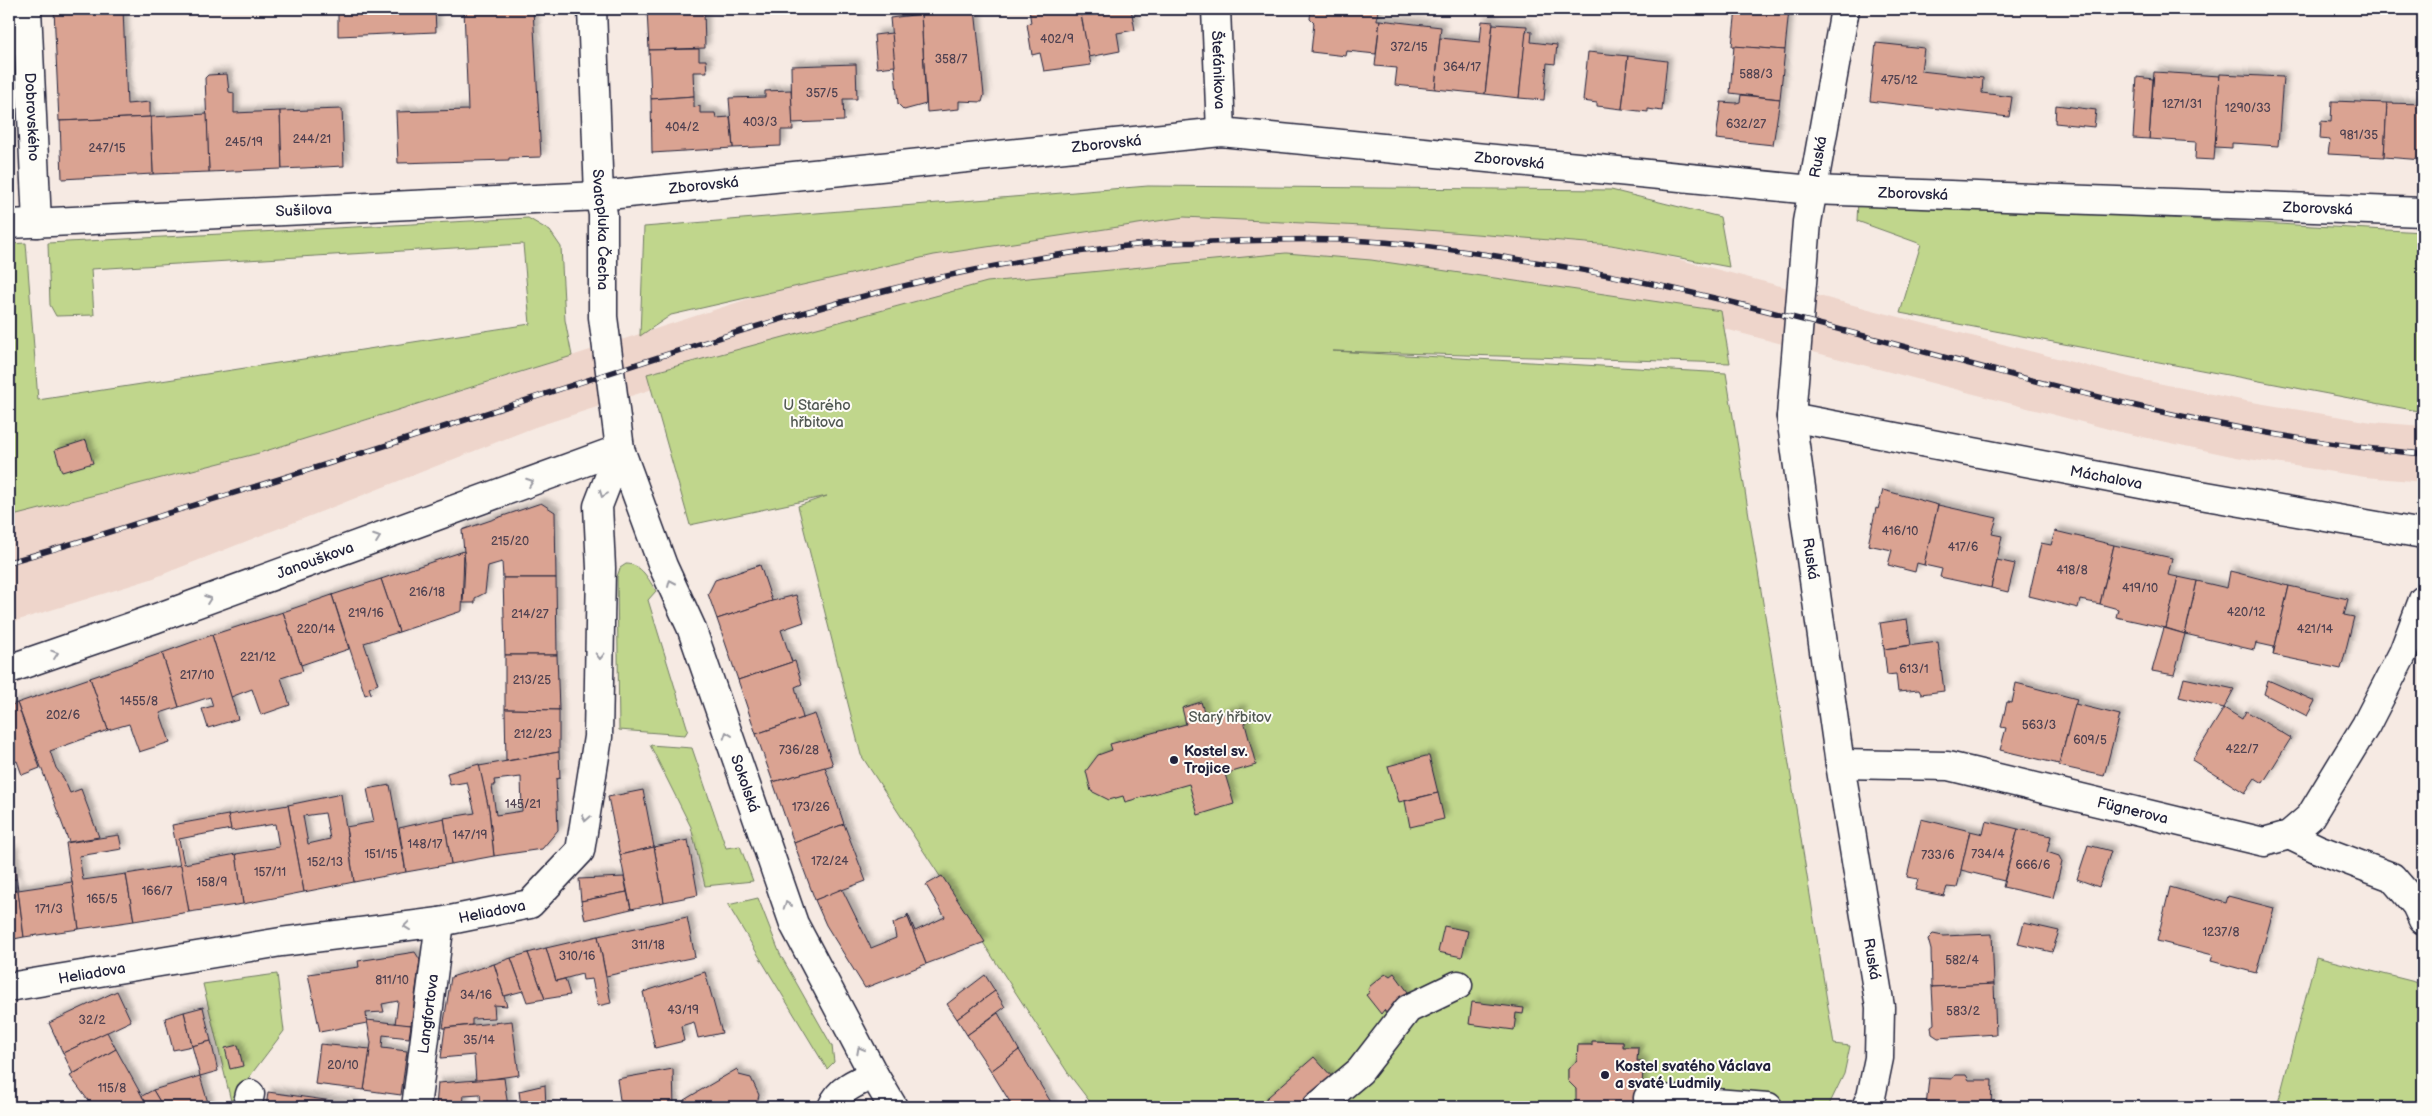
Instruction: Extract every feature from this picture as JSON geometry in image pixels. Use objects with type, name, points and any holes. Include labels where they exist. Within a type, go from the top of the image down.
[{"type":"street","name":"Dobrovského","points":[[27,9],[37,223]]},
{"type":"street","name":"Svatopluka Čecha","points":[[592,9],[599,196],[603,214],[603,317],[620,449]]},
{"type":"street","name":"Štefánikova","points":[[1216,9],[1221,132]]},
{"type":"street","name":"Ruská","points":[[1845,9],[1812,190],[1791,417],[1840,764],[1880,1007],[1879,1058],[1866,1107]]},
{"type":"street","name":"Zborovská","points":[[599,196],[1221,132],[1812,190],[2423,212]]},
{"type":"street","name":"Sušilova","points":[[9,224],[599,196]]},
{"type":"street","name":"Máchalova","points":[[1791,417],[2172,490],[2423,534]]},
{"type":"street","name":"Janouškova","points":[[9,670],[620,449]]},
{"type":"street","name":"Heliadova","points":[[9,987],[281,942],[440,922],[530,904],[580,852],[598,737],[601,568],[598,506],[620,449]]},
{"type":"street","name":"Sokolská","points":[[620,449],[663,566],[691,627],[794,924],[893,1107]]},
{"type":"street","name":"Fügnerova","points":[[1840,764],[1948,766],[2264,842],[2289,835],[2310,817],[2366,725],[2403,654],[2423,600]]},
{"type":"street","points":[[2289,835],[2318,849],[2392,877],[2416,904],[2423,920]]},
{"type":"street","name":"Langfortova","points":[[416,1107],[440,922]]},
{"type":"street","points":[[1317,1107],[1360,1071],[1408,1009],[1458,985]]},
{"type":"street","points":[[832,1107],[836,1096],[857,1082],[874,1075]]},
{"type":"street","points":[[1648,1098],[1768,1107]]},
{"type":"shaded area","points":[[1244,212],[1564,237],[1662,255],[2133,378],[2246,401],[2372,422],[2423,426],[2423,482],[2365,477],[2236,457],[2120,432],[1721,328],[773,350],[535,427],[151,579],[9,623],[9,517],[259,453],[516,374],[757,296],[890,259],[1136,216]]},
{"type":"green space","points":[[1148,186],[1611,190],[1720,217],[1729,267],[1611,245],[1402,228],[1184,217],[934,255],[671,315],[640,336],[644,227]]},
{"type":"green space","points":[[1858,201],[2423,232],[2423,412],[1900,313],[1921,244],[1857,221]]},
{"type":"green space","points":[[528,218],[550,231],[561,247],[565,320],[572,356],[259,453],[9,517],[9,244],[26,243],[38,400],[530,324],[523,244],[91,269],[94,315],[56,316],[50,305],[48,243]]},
{"type":"green space","name":"Starý hřbitov","points":[[1286,253],[1371,260],[1721,311],[1730,363],[1333,351],[1726,373],[1834,1044],[1850,1046],[1844,1074],[1828,1107],[1636,1107],[1643,1061],[1637,1061],[1638,1047],[1623,1047],[1623,1042],[1593,1041],[1592,1045],[1578,1045],[1577,1061],[1568,1069],[1568,1081],[1576,1089],[1578,1107],[1094,1107],[1068,1073],[861,755],[798,506],[827,496],[690,525],[647,374],[987,282]]},
{"type":"green space","points":[[626,564],[640,569],[656,591],[648,600],[688,730],[685,735],[619,730],[617,577],[620,568]]},
{"type":"green space","points":[[650,745],[692,748],[726,848],[740,846],[753,881],[705,886],[691,827]]},
{"type":"green space","points":[[758,898],[780,954],[832,1046],[834,1062],[827,1069],[728,905]]},
{"type":"green space","points":[[2316,957],[2423,984],[2423,1107],[2277,1107]]},
{"type":"green space","points":[[277,974],[284,1031],[231,1101],[203,984]]},
{"type":"building","points":[[54,9],[123,9],[127,104],[150,102],[150,117],[59,121]]},
{"type":"building","points":[[338,9],[435,9],[436,32],[338,36]]},
{"type":"building","points":[[464,9],[533,9],[541,157],[509,158],[509,160],[398,163],[396,112],[468,110]]},
{"type":"building","points":[[647,9],[704,9],[705,48],[649,50]]},
{"type":"building","points":[[975,9],[984,95],[982,102],[959,101],[959,109],[927,112],[921,14]]},
{"type":"building","points":[[1029,9],[1080,9],[1091,65],[1044,71],[1040,53],[1032,55],[1027,24],[1031,23]]},
{"type":"building","points":[[1080,9],[1131,9],[1135,30],[1117,33],[1120,51],[1089,57]]},
{"type":"building","points":[[1311,9],[1378,9],[1377,20],[1380,20],[1376,54],[1347,51],[1346,56],[1311,52],[1314,23],[1310,19]]},
{"type":"building","points":[[1736,9],[1789,9],[1785,50],[1732,46]]},
{"type":"building","points":[[921,14],[926,104],[904,110],[898,104],[890,18]]},
{"type":"building","points":[[1380,20],[1441,27],[1435,89],[1395,85],[1397,68],[1375,66]]},
{"type":"building","points":[[1482,21],[1493,22],[1485,94],[1435,89],[1440,38],[1480,42]]},
{"type":"building","points":[[1493,24],[1527,26],[1519,98],[1485,94]]},
{"type":"building","points":[[1526,31],[1532,32],[1531,42],[1557,45],[1555,64],[1547,63],[1544,100],[1519,98]]},
{"type":"building","points":[[892,33],[895,66],[877,68],[874,35]]},
{"type":"building","points":[[1876,43],[1924,48],[1921,71],[1983,78],[1982,93],[2012,97],[2009,117],[1870,101]]},
{"type":"building","points":[[1734,46],[1785,50],[1780,99],[1730,93]]},
{"type":"building","points":[[699,49],[699,60],[706,60],[707,72],[693,72],[694,96],[651,99],[649,50]]},
{"type":"building","points":[[1588,52],[1628,56],[1622,109],[1597,106],[1597,103],[1583,101]]},
{"type":"building","points":[[1628,56],[1667,61],[1662,111],[1648,109],[1648,112],[1622,109]]},
{"type":"building","points":[[856,64],[857,99],[843,99],[844,121],[792,123],[791,66]]},
{"type":"building","points":[[2154,72],[2220,76],[2214,160],[2195,159],[2196,142],[2149,139]]},
{"type":"building","points":[[227,74],[229,92],[234,93],[234,113],[280,111],[282,169],[209,172],[205,78],[208,75]]},
{"type":"building","points":[[2220,74],[2283,77],[2278,146],[2232,143],[2232,148],[2215,147]]},
{"type":"building","points":[[2137,77],[2153,79],[2149,139],[2133,138]]},
{"type":"building","points":[[791,90],[793,130],[781,130],[781,146],[733,148],[729,98],[765,97],[765,91]]},
{"type":"building","points":[[1741,95],[1780,99],[1773,145],[1716,139],[1721,102],[1740,102]]},
{"type":"building","points":[[694,96],[694,107],[700,106],[700,113],[715,113],[716,118],[730,117],[733,148],[652,153],[651,99]]},
{"type":"building","points":[[2332,101],[2387,103],[2384,157],[2328,154],[2330,140],[2320,139],[2321,121],[2331,122]]},
{"type":"building","points":[[2387,103],[2423,104],[2423,160],[2384,157]]},
{"type":"building","points":[[2056,105],[2096,110],[2094,127],[2055,123]]},
{"type":"building","points":[[342,109],[344,166],[282,169],[280,111]]},
{"type":"building","points":[[207,114],[209,172],[153,174],[151,117]]},
{"type":"building","points":[[151,117],[153,174],[62,179],[60,121]]},
{"type":"building","points":[[86,440],[93,463],[62,472],[55,450]]},
{"type":"building","points":[[1883,490],[1938,505],[1924,565],[1917,563],[1915,572],[1888,565],[1892,550],[1868,545],[1876,508],[1878,509]]},
{"type":"building","points":[[541,503],[555,512],[556,578],[503,578],[502,562],[488,566],[485,593],[475,598],[475,603],[463,603],[465,563],[462,530]]},
{"type":"building","points":[[1938,505],[1997,518],[1992,534],[2002,536],[1991,588],[1940,577],[1942,569],[1924,565]]},
{"type":"building","points":[[2055,531],[2114,545],[2100,604],[2080,600],[2078,608],[2029,596],[2041,543],[2051,545]]},
{"type":"building","points":[[2114,545],[2172,558],[2168,575],[2178,577],[2166,628],[2116,617],[2118,609],[2100,604]]},
{"type":"building","points":[[464,551],[462,611],[399,632],[381,579]]},
{"type":"building","points":[[1997,560],[2015,564],[2008,592],[1991,588]]},
{"type":"building","points":[[760,565],[772,601],[717,619],[708,594],[715,580]]},
{"type":"building","points":[[2230,571],[2289,586],[2273,655],[2274,647],[2256,643],[2254,650],[2185,634],[2197,581],[2227,588]]},
{"type":"building","points":[[2178,577],[2197,581],[2185,634],[2166,628]]},
{"type":"building","points":[[503,578],[556,578],[557,655],[505,655]]},
{"type":"building","points":[[381,579],[399,632],[364,643],[378,684],[369,688],[371,693],[365,695],[332,595]]},
{"type":"building","points":[[2289,586],[2348,599],[2344,615],[2354,617],[2341,669],[2273,655]]},
{"type":"building","points":[[332,595],[349,649],[301,665],[283,612]]},
{"type":"building","points":[[796,595],[804,622],[781,630],[792,662],[738,680],[717,619]]},
{"type":"building","points":[[283,612],[303,671],[281,678],[290,705],[261,715],[252,689],[231,697],[212,635]]},
{"type":"building","points":[[1907,619],[1911,645],[1884,649],[1880,623]]},
{"type":"building","points":[[2164,628],[2185,634],[2174,675],[2152,671]]},
{"type":"building","points":[[212,635],[238,719],[208,728],[202,709],[213,706],[210,697],[179,707],[162,653]]},
{"type":"building","points":[[1938,642],[1944,691],[1921,694],[1919,690],[1898,692],[1896,674],[1887,675],[1884,649]]},
{"type":"building","points":[[162,653],[179,707],[160,713],[170,742],[139,752],[129,724],[108,730],[90,678]]},
{"type":"building","points":[[505,655],[557,655],[559,710],[505,709]]},
{"type":"building","points":[[795,661],[802,684],[795,687],[803,718],[756,734],[738,680]]},
{"type":"building","points":[[90,678],[108,730],[50,751],[56,768],[64,779],[70,793],[81,789],[99,837],[69,842],[17,703]]},
{"type":"building","points":[[2184,678],[2234,689],[2224,708],[2179,697]]},
{"type":"building","points":[[2268,680],[2315,701],[2307,716],[2264,694]]},
{"type":"building","points":[[2016,683],[2077,699],[2059,764],[2000,750],[2006,728],[2001,727],[2007,702],[2012,703]]},
{"type":"building","name":"Kostel sv. Trojice","points":[[1201,702],[1206,718],[1241,709],[1256,765],[1225,774],[1234,804],[1198,815],[1189,784],[1125,802],[1123,796],[1109,800],[1091,791],[1086,771],[1098,755],[1112,750],[1110,744],[1186,724],[1182,708]]},
{"type":"building","points":[[17,703],[40,768],[22,775],[17,761],[9,764],[9,706]]},
{"type":"building","points":[[2075,704],[2120,715],[2104,776],[2059,766]]},
{"type":"building","points":[[2224,708],[2242,719],[2246,711],[2291,738],[2263,783],[2255,778],[2245,793],[2192,760]]},
{"type":"building","points":[[505,709],[559,710],[559,752],[506,761]]},
{"type":"building","points":[[815,714],[833,765],[773,782],[756,734]]},
{"type":"building","points":[[559,752],[560,778],[556,779],[558,830],[542,849],[494,856],[489,810],[479,766]],"holes":[[[521,777],[522,811],[496,815],[492,786],[495,786],[494,780]]]},
{"type":"building","points":[[1429,756],[1438,793],[1399,802],[1388,766]]},
{"type":"building","points":[[479,764],[489,810],[494,856],[451,864],[444,818],[475,813],[467,782],[450,785],[447,773]]},
{"type":"building","points":[[825,767],[844,824],[794,843],[773,782]]},
{"type":"building","points":[[390,785],[406,872],[354,882],[346,827],[374,822],[367,789]]},
{"type":"building","points":[[643,790],[654,847],[620,855],[608,797]]},
{"type":"building","points":[[1438,793],[1444,819],[1410,827],[1405,801]]},
{"type":"building","points":[[341,794],[354,882],[304,892],[288,805]],"holes":[[[325,813],[330,839],[308,844],[303,816]]]},
{"type":"building","points":[[288,805],[304,892],[243,904],[236,854],[279,847],[275,824],[231,831],[228,815]]},
{"type":"building","points":[[228,815],[231,829],[179,839],[184,864],[236,854],[243,904],[189,912],[172,825]]},
{"type":"building","points":[[444,818],[451,864],[406,872],[399,828]]},
{"type":"building","points":[[1921,819],[1970,831],[1957,888],[1947,887],[1944,896],[1915,890],[1918,879],[1907,877]]},
{"type":"building","points":[[1986,821],[2018,829],[2004,881],[1961,870],[1970,831],[1983,834]]},
{"type":"building","points":[[844,824],[866,881],[815,900],[794,843]]},
{"type":"building","points":[[2018,829],[2051,836],[2047,852],[2059,856],[2062,862],[2053,898],[2003,887]]},
{"type":"building","points":[[119,835],[122,849],[79,856],[83,880],[126,874],[134,921],[79,929],[66,843]]},
{"type":"building","points":[[688,840],[698,895],[664,902],[654,847]]},
{"type":"building","points":[[2088,845],[2111,851],[2099,887],[2077,879]]},
{"type":"building","points":[[654,847],[664,902],[631,909],[620,855]]},
{"type":"building","points":[[13,851],[24,937],[9,940],[9,892],[17,890],[16,879],[9,880],[9,852]]},
{"type":"building","points":[[181,865],[189,912],[134,921],[126,874]]},
{"type":"building","points":[[942,876],[985,942],[926,964],[907,915],[915,931],[945,917],[926,885]]},
{"type":"building","points":[[624,877],[627,892],[581,901],[579,879]]},
{"type":"building","points":[[72,882],[79,929],[24,937],[18,890]]},
{"type":"building","points":[[2170,887],[2226,903],[2228,896],[2274,908],[2256,973],[2211,961],[2213,955],[2157,941]]},
{"type":"building","points":[[842,889],[871,948],[896,938],[893,923],[907,918],[907,915],[926,964],[865,988],[826,925],[815,900]]},
{"type":"building","points":[[627,892],[631,909],[585,920],[581,901]]},
{"type":"building","points":[[687,917],[695,957],[606,976],[598,936]]},
{"type":"building","points":[[2024,923],[2059,931],[2052,952],[2018,944]]},
{"type":"building","points":[[1444,926],[1468,931],[1462,957],[1438,952]]},
{"type":"building","points":[[1933,934],[1943,936],[1992,934],[1994,984],[1932,987],[1931,950],[1928,939]]},
{"type":"building","points":[[598,936],[611,1003],[598,1006],[592,979],[583,980],[582,974],[556,981],[546,948]]},
{"type":"building","points":[[546,948],[556,981],[565,979],[570,995],[545,999],[528,953]]},
{"type":"building","points":[[415,952],[420,960],[411,1025],[395,1024],[398,1001],[382,1004],[384,1012],[366,1013],[367,1023],[320,1032],[308,974],[359,967],[358,961]]},
{"type":"building","points":[[528,953],[545,999],[527,1002],[511,958]]},
{"type":"building","points":[[511,958],[523,991],[504,996],[494,964]]},
{"type":"building","points":[[494,964],[507,1006],[494,1005],[495,1018],[472,1019],[472,1025],[443,1028],[451,977]]},
{"type":"building","points":[[705,972],[722,1033],[698,1038],[694,1022],[681,1026],[684,1041],[655,1048],[643,992]]},
{"type":"building","points":[[1394,973],[1408,992],[1405,995],[1407,998],[1387,1014],[1384,1010],[1381,1014],[1366,995],[1370,992],[1368,990],[1370,986],[1384,975],[1390,976]]},
{"type":"building","points":[[985,975],[995,991],[957,1019],[947,1004]]},
{"type":"building","points":[[1994,984],[1996,1034],[1938,1038],[1932,1034],[1931,1026],[1934,1024],[1932,987]]},
{"type":"building","points":[[117,991],[131,1021],[63,1053],[49,1023]]},
{"type":"building","points":[[995,991],[1005,1007],[967,1035],[957,1019]]},
{"type":"building","points":[[1472,1002],[1524,1008],[1523,1014],[1516,1013],[1514,1030],[1469,1024]]},
{"type":"building","points":[[203,1007],[211,1041],[192,1046],[184,1012]]},
{"type":"building","points":[[184,1012],[192,1046],[173,1050],[165,1018]]},
{"type":"building","points":[[998,1013],[1019,1050],[991,1071],[967,1035]]},
{"type":"building","points":[[367,1020],[411,1025],[409,1038],[383,1035],[382,1048],[407,1051],[401,1095],[364,1090],[371,1043]]},
{"type":"building","points":[[512,1021],[519,1075],[476,1081],[474,1055],[441,1058],[445,1028]]},
{"type":"building","points":[[107,1032],[116,1049],[73,1074],[63,1053]]},
{"type":"building","points":[[211,1041],[218,1071],[200,1076],[192,1046]]},
{"type":"building","name":"Kostel svatého Václava a svaté Ludmily","points":[[1592,1041],[1623,1042],[1623,1047],[1638,1047],[1637,1061],[1643,1061],[1642,1092],[1636,1092],[1636,1107],[1578,1107],[1576,1104],[1576,1089],[1568,1081],[1568,1069],[1577,1061],[1578,1045],[1592,1045]]},
{"type":"building","points":[[320,1044],[370,1049],[364,1090],[315,1084]]},
{"type":"building","points":[[238,1045],[243,1066],[230,1069],[225,1048]]},
{"type":"building","points":[[116,1049],[148,1107],[93,1107],[70,1076]]},
{"type":"building","points":[[1019,1050],[1054,1107],[1013,1107],[991,1071]]},
{"type":"building","points":[[1314,1057],[1334,1079],[1301,1107],[1264,1107],[1261,1103]]},
{"type":"building","points":[[673,1069],[674,1107],[621,1107],[617,1079]]},
{"type":"building","points":[[737,1069],[739,1075],[751,1078],[759,1095],[756,1107],[685,1107],[684,1100]]},
{"type":"building","points":[[1955,1075],[1966,1075],[1969,1080],[1992,1080],[1991,1107],[1926,1107],[1929,1078],[1952,1079]]},
{"type":"building","points":[[200,1076],[209,1106],[207,1107],[163,1107],[153,1090]]},
{"type":"building","points":[[504,1078],[508,1107],[481,1107],[480,1094],[464,1095],[463,1107],[436,1107],[438,1083]]},
{"type":"building","points":[[545,1085],[546,1107],[521,1107],[519,1091]]},
{"type":"building","points":[[153,1090],[163,1107],[149,1107],[142,1096]]},
{"type":"building","points":[[268,1092],[354,1104],[353,1107],[266,1107]]},
{"type":"railway","points":[[9,562],[76,543],[690,347],[836,303],[910,284],[985,268],[1060,255],[1155,243],[1348,240],[1409,244],[1509,258],[1624,278],[1738,304],[2078,392],[2192,418],[2307,440],[2423,454]]},
{"type":"place","name":"Kostel sv. Trojice","points":[[1174,760]]},
{"type":"place","name":"Kostel svatého Václava a svaté Ludmily","points":[[1605,1075]]},
{"type":"park label","name":"U Starého hřbitova","points":[[817,414]]}]
